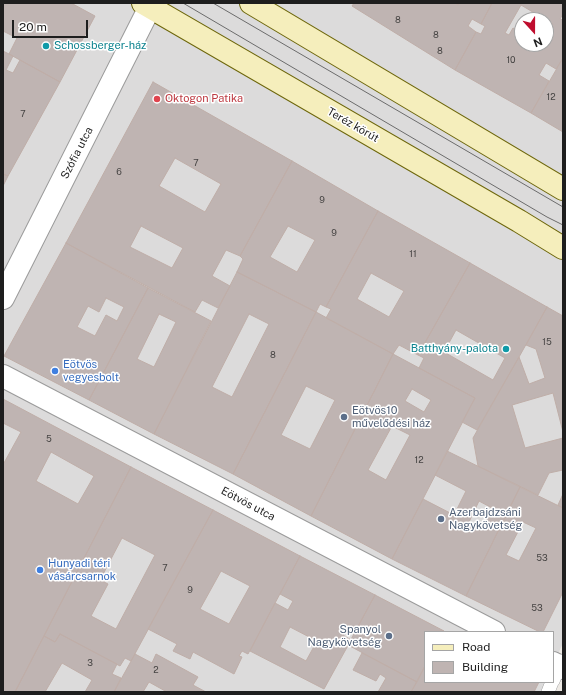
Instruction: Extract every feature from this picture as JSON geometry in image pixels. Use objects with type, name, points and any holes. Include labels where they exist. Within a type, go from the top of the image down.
[{"type":"main road","points":[[251,3],[563,189]]},
{"type":"main road","name":"Teréz körút","points":[[146,5],[563,248]]},
{"type":"street","name":"Szófia utca","points":[[3,298],[146,5]]},
{"type":"street","name":"Eötvös utca","points":[[3,376],[492,631]]},
{"type":"shaded area","points":[[3,3],[563,3],[563,643],[554,663],[554,631],[424,631],[424,683],[545,683],[541,692],[3,692]]},
{"type":"building","name":"Schossberger-ház","points":[[3,3],[71,3],[95,16],[60,82],[9,54],[17,38],[3,31]]},
{"type":"building","points":[[354,3],[455,3],[458,5],[459,3],[492,3],[481,24],[472,19],[468,26],[476,32],[455,70],[352,6]]},
{"type":"building","points":[[492,3],[563,4],[563,14],[560,19],[563,20],[563,58],[556,69],[546,63],[539,75],[549,81],[531,113],[455,70],[476,32],[481,34],[485,26],[481,24]]},
{"type":"building","points":[[3,51],[13,56],[6,70],[13,73],[20,60],[60,82],[8,176],[3,174]]},
{"type":"building","points":[[563,58],[563,132],[531,113]]},
{"type":"building","points":[[153,82],[292,161],[240,256],[226,250],[212,276],[230,286],[218,308],[202,300],[195,312],[66,243]],"holes":[[[175,158],[221,184],[205,212],[159,186]],[[141,226],[183,248],[172,268],[130,247]]]},
{"type":"building","points":[[292,161],[378,211],[326,307],[320,304],[316,312],[237,272],[243,259],[240,256]],"holes":[[[288,226],[315,240],[297,272],[270,257]]]},
{"type":"building","points":[[3,174],[8,176],[3,186]]},
{"type":"building","points":[[378,211],[470,263],[418,355],[399,345],[393,354],[326,318],[331,309],[326,307]],"holes":[[[371,273],[404,291],[389,317],[357,299]]]},
{"type":"building","points":[[66,243],[148,288],[89,400],[4,356]],"holes":[[[106,298],[124,307],[117,321],[106,315],[95,336],[77,327],[88,306],[99,312]]]},
{"type":"building","name":"Batthyány-palota","points":[[470,263],[547,307],[477,430],[462,422],[475,398],[419,368],[424,358],[418,355]],"holes":[[[456,330],[505,358],[493,380],[444,352]]]},
{"type":"building","points":[[237,272],[316,312],[233,474],[154,434]],"holes":[[[249,314],[269,324],[232,397],[212,387]]]},
{"type":"building","points":[[148,288],[211,321],[154,434],[89,400]],"holes":[[[159,314],[176,322],[154,367],[137,359]]]},
{"type":"building","points":[[547,307],[563,316],[563,432],[553,393],[512,405],[525,448],[563,438],[563,470],[549,473],[538,495],[478,466],[473,438],[519,357],[529,384],[545,378],[536,349],[526,345]]},
{"type":"building","name":"Eötvös10 művelődési ház","points":[[316,312],[393,354],[311,516],[233,474]],"holes":[[[306,386],[335,400],[310,449],[281,435]]]},
{"type":"building","points":[[393,354],[475,398],[392,559],[311,516]],"holes":[[[412,389],[431,400],[424,412],[405,401]],[[392,426],[410,435],[386,480],[368,470]]]},
{"type":"building","name":"Hunyadi téri vásárcsarnok","points":[[3,399],[131,467],[15,692],[3,692],[3,463],[21,432],[3,423]],"holes":[[[51,452],[94,476],[78,504],[36,481]]]},
{"type":"building","name":"Azerbajdzsáni Nagykövetség","points":[[447,451],[520,487],[466,596],[392,559],[423,499],[454,515],[466,491],[435,475]],"holes":[[[479,501],[492,508],[481,530],[468,524]]]},
{"type":"building","points":[[131,467],[213,510],[131,661],[125,658],[120,666],[60,634],[55,642],[44,636]],"holes":[[[122,538],[155,555],[116,629],[91,616],[108,584],[100,580]]]},
{"type":"building","points":[[520,487],[563,508],[563,592],[544,631],[538,631],[466,596]],"holes":[[[523,522],[536,528],[519,561],[506,555]]]},
{"type":"building","points":[[563,494],[563,508],[558,505]]},
{"type":"building","points":[[213,510],[300,556],[248,654],[242,651],[239,656],[242,657],[234,674],[193,652],[190,659],[173,651],[177,644],[148,629]],"holes":[[[221,571],[250,586],[229,624],[200,609]]]},
{"type":"building","points":[[300,556],[375,595],[355,632],[347,628],[343,635],[351,640],[324,689],[250,651],[275,603],[288,610],[293,601],[280,594]],"holes":[[[290,627],[317,641],[306,661],[280,647]]]},
{"type":"building","name":"Spanyol Nagykövetség","points":[[375,595],[444,631],[424,631],[424,668],[417,682],[348,645]]},
{"type":"building","points":[[60,634],[117,664],[112,674],[121,678],[114,692],[85,692],[92,680],[62,663],[45,692],[15,692],[44,636],[55,642]]},
{"type":"building","points":[[362,653],[417,682],[411,692],[378,692],[386,678],[380,674],[376,681],[353,670]]},
{"type":"building","points":[[135,654],[152,663],[156,654],[198,677],[193,685],[206,692],[167,692],[149,682],[143,692],[114,692]]},
{"type":"building","points":[[424,668],[424,683],[538,683],[534,692],[411,692]]},
{"type":"tram line","points":[[183,3],[563,225]]},
{"type":"tram line","points":[[213,3],[563,207]]},
{"type":"place","name":"Schossberger-ház","points":[[46,46]]},
{"type":"place","name":"Oktogon Patika","points":[[157,99]]},
{"type":"place","name":"Batthyány-palota","points":[[506,349]]},
{"type":"place","name":"Eötvös vegyesbolt","points":[[55,371]]},
{"type":"place","name":"Eötvös10 művelődési ház","points":[[344,417]]},
{"type":"place","name":"Azerbajdzsáni Nagykövetség","points":[[441,519]]},
{"type":"place","name":"Hunyadi téri vásárcsarnok","points":[[40,570]]},
{"type":"place","name":"Spanyol Nagykövetség","points":[[389,636]]}]
